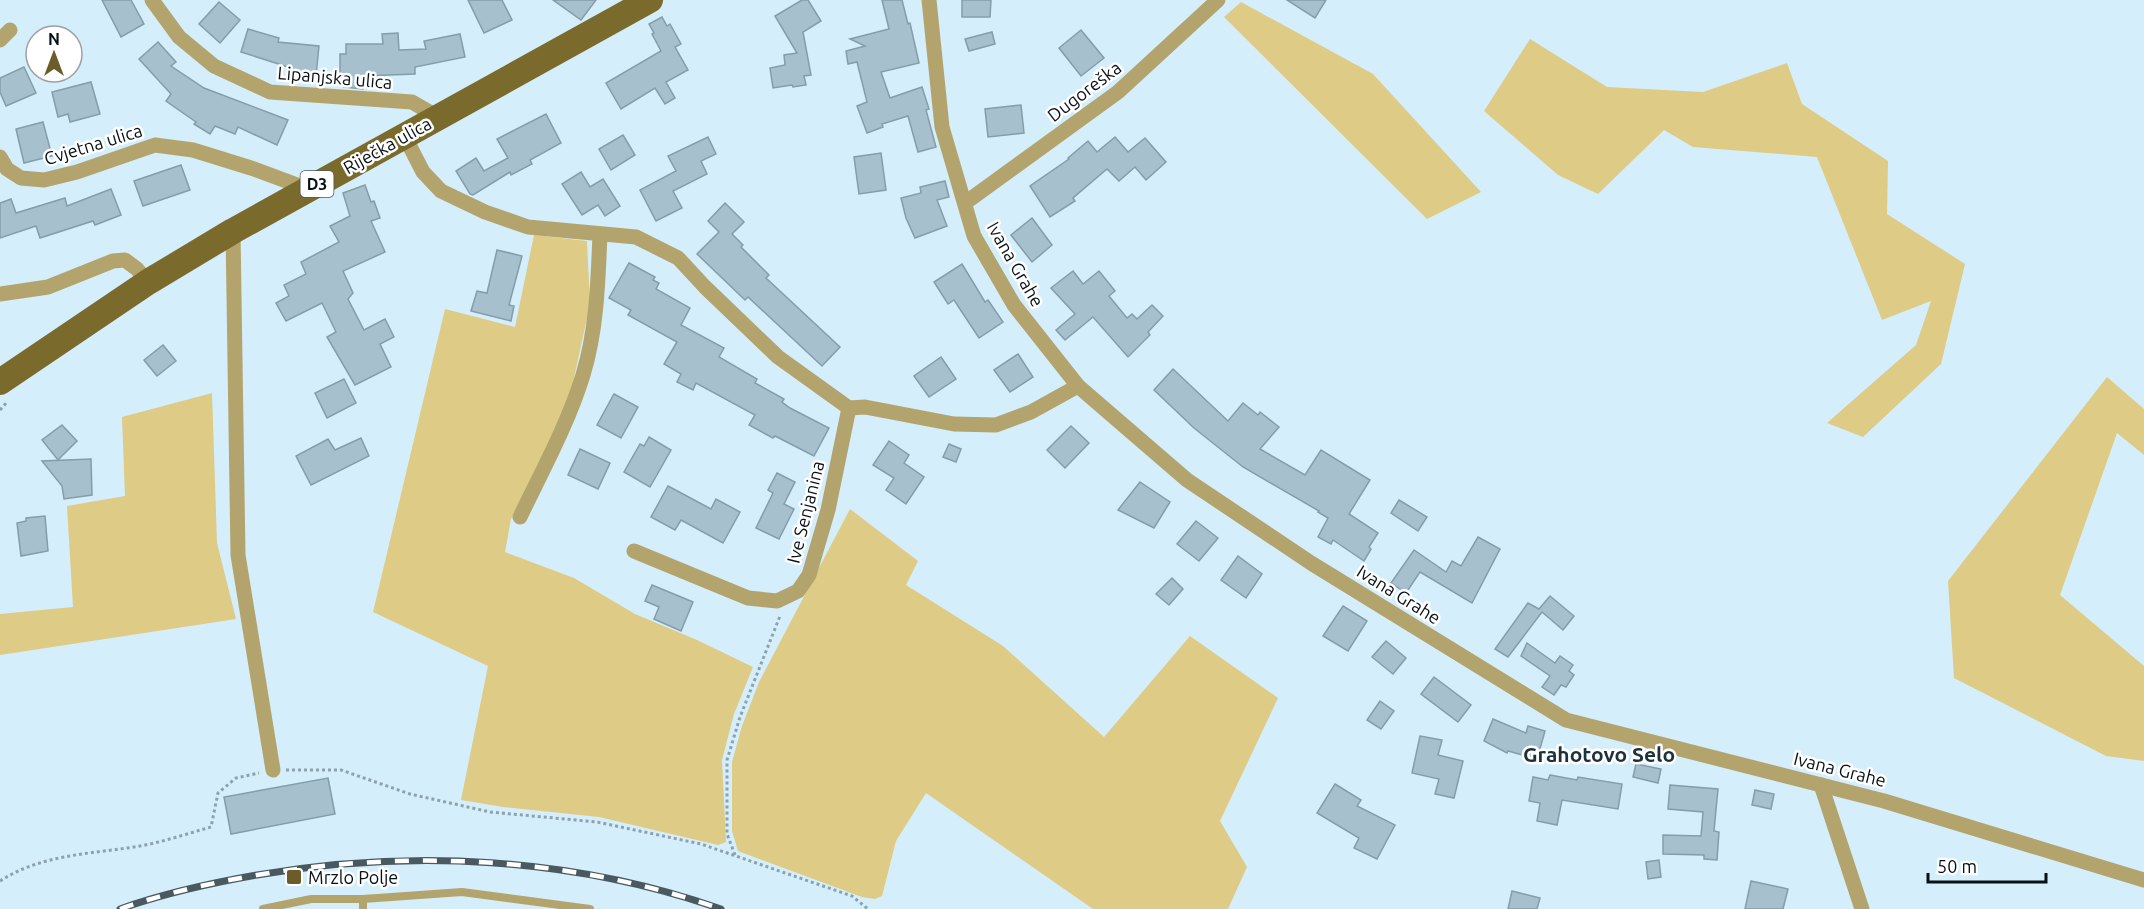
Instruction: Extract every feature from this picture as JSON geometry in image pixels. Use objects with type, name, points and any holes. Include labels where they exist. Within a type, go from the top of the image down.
[{"type":"main road","name":"Riječka ulica","points":[[3,381],[148,282],[233,231],[641,3]]},
{"type":"street","name":"Lipanjska ulica","points":[[153,0],[178,37],[214,66],[270,92],[412,102],[438,117]]},
{"type":"street","name":"Ivana Grahe","points":[[929,0],[942,127],[974,236],[1014,305],[1078,386],[1187,480],[1311,563],[1566,720],[1884,801],[2144,880]]},
{"type":"street","name":"Dugoreška","points":[[964,203],[1118,92],[1218,0]]},
{"type":"street","points":[[404,135],[423,172],[441,192],[485,212],[528,227],[636,237],[678,258],[778,357],[849,408],[865,407],[954,424],[996,425],[1031,412],[1078,386]]},
{"type":"street","name":"Cvjetna ulica","points":[[0,158],[7,169],[21,178],[44,180],[77,172],[155,145],[193,150],[308,189]]},
{"type":"street","points":[[233,231],[238,555],[273,770]]},
{"type":"street","points":[[520,517],[561,430],[583,374],[598,302],[600,234]]},
{"type":"street","points":[[0,294],[48,287],[113,261],[125,260],[148,282]]},
{"type":"street","name":"Ive Senjanina","points":[[788,596],[798,591],[809,576],[828,510],[849,408]]},
{"type":"street","points":[[634,551],[748,598],[777,601],[788,596]]},
{"type":"street","points":[[1821,785],[1862,909]]},
{"type":"lane","points":[[263,909],[311,899],[363,899],[462,892],[590,909]]},
{"type":"lane","points":[[363,899],[363,909]]},
{"type":"path","points":[[735,855],[727,834],[727,760],[740,717],[788,596]]},
{"type":"path","points":[[0,880],[11,873],[51,859],[137,846],[211,827],[218,793],[236,778],[273,770],[341,770],[410,794],[490,812],[597,822],[701,844],[852,896],[868,909]]},
{"type":"shaded area","points":[[1241,2],[1373,74],[1481,192],[1427,219],[1224,17]]},
{"type":"shaded area","points":[[1530,39],[1607,87],[1703,92],[1787,63],[1802,104],[1888,161],[1887,214],[1965,264],[1941,364],[1863,437],[1827,423],[1916,345],[1931,301],[1882,320],[1817,157],[1693,147],[1664,130],[1598,194],[1558,175],[1484,111]]},
{"type":"shaded area","points":[[534,235],[587,241],[590,304],[569,401],[511,519],[505,552],[574,578],[635,614],[753,667],[734,714],[722,760],[726,842],[718,845],[599,817],[503,807],[461,800],[488,666],[373,612],[445,309],[515,327]]},
{"type":"shaded area","points":[[2107,377],[2144,409],[2144,455],[2117,433],[2060,595],[2144,666],[2144,761],[2106,756],[1954,678],[1948,581]]},
{"type":"shaded area","points":[[212,393],[217,543],[236,619],[0,655],[0,614],[73,607],[67,506],[125,496],[122,417]]},
{"type":"shaded area","points":[[850,509],[918,561],[906,585],[1003,646],[1104,737],[1190,636],[1278,698],[1220,821],[1247,867],[1228,909],[1093,909],[926,793],[896,841],[882,896],[875,899],[862,897],[738,851],[732,831],[732,762],[742,726],[759,682]]},
{"type":"building","points":[[102,0],[131,0],[144,24],[121,37]]},
{"type":"building","points":[[468,0],[502,0],[512,20],[484,33]]},
{"type":"building","points":[[553,0],[596,0],[581,20]]},
{"type":"building","points":[[802,0],[808,0],[821,21],[803,32],[811,75],[804,76],[806,85],[773,88],[770,68],[785,65],[784,55],[797,53],[775,16]]},
{"type":"building","points":[[882,0],[902,0],[919,63],[881,72],[890,98],[922,87],[929,109],[926,110],[936,147],[918,152],[908,116],[882,124],[883,127],[867,133],[857,106],[867,102],[857,62],[848,64],[846,51],[865,46],[850,39],[889,29]]},
{"type":"building","points":[[962,0],[991,0],[990,17],[962,17]]},
{"type":"building","points":[[1287,0],[1326,0],[1315,18]]},
{"type":"building","points":[[219,2],[240,20],[220,43],[199,24]]},
{"type":"building","points":[[662,17],[667,26],[670,24],[681,44],[675,47],[688,70],[666,82],[675,98],[665,104],[655,88],[621,109],[606,83],[661,51],[649,24]]},
{"type":"building","points":[[248,29],[279,38],[278,42],[319,46],[316,76],[287,73],[288,67],[241,52]]},
{"type":"building","points":[[1081,30],[1104,58],[1081,76],[1059,48]]},
{"type":"building","points":[[992,32],[995,44],[969,51],[965,39]]},
{"type":"building","points":[[398,33],[399,50],[426,49],[424,41],[460,34],[465,57],[415,67],[415,74],[363,76],[363,89],[344,87],[345,76],[340,76],[340,54],[346,54],[346,44],[383,44],[382,34]]},
{"type":"building","points":[[158,42],[176,62],[171,66],[204,88],[288,120],[277,145],[238,127],[235,134],[215,126],[210,134],[166,101],[171,94],[139,59]]},
{"type":"building","points":[[24,67],[24,84],[32,84],[36,93],[6,106],[0,92],[0,78]]},
{"type":"building","points":[[91,82],[100,114],[70,122],[68,114],[58,117],[52,92]]},
{"type":"building","points":[[1021,105],[1024,133],[988,137],[985,109]]},
{"type":"building","points":[[546,114],[561,143],[530,160],[532,164],[511,175],[510,172],[473,195],[470,194],[456,171],[476,158],[484,171],[508,158],[497,139]]},
{"type":"building","points":[[43,122],[52,156],[24,163],[16,129]]},
{"type":"building","points":[[623,135],[635,155],[611,170],[599,149]]},
{"type":"building","points":[[708,137],[716,154],[701,161],[707,174],[673,191],[682,208],[656,221],[640,190],[676,171],[668,156]]},
{"type":"building","points":[[1115,137],[1128,152],[1145,138],[1166,162],[1146,180],[1135,167],[1119,181],[1107,169],[1073,198],[1075,201],[1050,217],[1030,186],[1069,159],[1088,141],[1097,152]]},
{"type":"building","points":[[881,153],[886,190],[859,194],[854,157]]},
{"type":"building","points":[[181,165],[190,190],[143,206],[134,181]]},
{"type":"building","points":[[581,172],[590,187],[603,179],[620,206],[605,216],[598,205],[582,215],[562,184]]},
{"type":"building","points":[[945,181],[949,197],[937,200],[947,226],[915,238],[906,218],[901,198],[921,193],[920,187]]},
{"type":"building","points":[[365,185],[380,218],[371,221],[385,252],[343,271],[353,293],[348,299],[364,330],[385,319],[394,337],[380,344],[391,367],[355,385],[327,337],[336,332],[322,303],[286,321],[276,303],[289,296],[284,285],[306,274],[301,262],[339,242],[330,226],[350,216],[343,193]]},
{"type":"building","points":[[111,189],[121,215],[95,225],[93,221],[40,238],[36,226],[0,238],[0,203],[11,199],[16,213],[65,198],[67,206]]},
{"type":"building","points":[[725,203],[744,222],[732,234],[743,245],[741,247],[769,275],[766,278],[840,347],[822,366],[748,297],[745,300],[697,254],[719,232],[708,221]]},
{"type":"building","points":[[1032,218],[1052,245],[1032,262],[1011,235]]},
{"type":"building","points":[[497,250],[522,256],[509,305],[514,306],[511,321],[471,311],[477,291],[487,293]]},
{"type":"building","points":[[629,263],[655,277],[653,280],[659,283],[656,289],[690,308],[681,325],[724,348],[719,357],[757,379],[755,383],[784,399],[782,402],[790,408],[829,428],[814,456],[749,425],[755,415],[696,383],[693,390],[677,382],[681,374],[664,364],[677,342],[628,315],[631,310],[609,298]]},
{"type":"building","points":[[962,264],[985,302],[988,300],[1003,322],[979,338],[954,300],[948,304],[934,282]]},
{"type":"building","points":[[1073,271],[1083,284],[1099,271],[1115,291],[1109,296],[1127,318],[1132,314],[1137,319],[1152,305],[1163,316],[1148,332],[1150,335],[1128,357],[1093,317],[1065,340],[1056,330],[1075,314],[1051,288]]},
{"type":"building","points":[[163,345],[176,361],[157,376],[144,360]]},
{"type":"building","points":[[1018,354],[1033,377],[1010,392],[994,370]]},
{"type":"building","points":[[941,357],[956,379],[929,397],[914,376]]},
{"type":"building","points":[[1173,369],[1228,421],[1243,403],[1258,415],[1260,412],[1279,427],[1260,449],[1305,475],[1321,450],[1370,480],[1349,514],[1378,533],[1364,561],[1333,540],[1331,544],[1318,537],[1328,518],[1243,467],[1194,428],[1154,390]]},
{"type":"building","points":[[344,379],[356,403],[327,418],[315,393]]},
{"type":"building","points":[[614,394],[638,407],[621,438],[597,425]]},
{"type":"building","points":[[62,425],[77,441],[58,460],[42,440]]},
{"type":"building","points":[[1071,426],[1089,443],[1065,468],[1047,450]]},
{"type":"building","points":[[649,437],[671,450],[650,487],[624,472],[640,444],[644,446]]},
{"type":"building","points":[[361,438],[369,456],[311,485],[296,456],[328,439],[335,450]]},
{"type":"building","points":[[889,441],[909,455],[904,463],[924,477],[906,504],[886,490],[894,478],[873,465]]},
{"type":"building","points":[[949,444],[961,449],[956,462],[943,457]]},
{"type":"building","points":[[580,449],[610,463],[598,489],[568,475]]},
{"type":"building","points":[[91,459],[92,495],[64,499],[62,486],[42,461]]},
{"type":"building","points":[[777,473],[795,482],[784,504],[794,509],[779,539],[756,528],[773,493],[768,490]]},
{"type":"building","points":[[1140,482],[1170,502],[1154,528],[1118,510]]},
{"type":"building","points":[[668,486],[711,509],[716,499],[740,512],[723,543],[681,520],[675,530],[651,517]]},
{"type":"building","points":[[1399,500],[1427,517],[1418,531],[1391,513]]},
{"type":"building","points":[[45,516],[48,551],[21,556],[17,523],[26,521],[26,518]]},
{"type":"building","points":[[1196,521],[1218,538],[1199,561],[1177,544]]},
{"type":"building","points":[[1478,537],[1500,549],[1472,603],[1420,572],[1406,593],[1391,583],[1414,550],[1446,572],[1452,561],[1461,566]]},
{"type":"building","points":[[1238,556],[1262,574],[1246,598],[1221,580]]},
{"type":"building","points":[[1172,578],[1183,589],[1169,605],[1156,594]]},
{"type":"building","points":[[652,585],[693,602],[681,631],[654,619],[659,607],[645,601]]},
{"type":"building","points":[[1550,596],[1574,616],[1563,630],[1542,612],[1508,657],[1495,649],[1528,603],[1539,609]]},
{"type":"building","points":[[1343,606],[1367,621],[1348,651],[1323,636]]},
{"type":"building","points":[[1386,641],[1406,658],[1393,674],[1372,657]]},
{"type":"building","points":[[1527,643],[1555,663],[1560,656],[1573,665],[1569,671],[1574,675],[1566,687],[1561,685],[1554,695],[1542,687],[1550,676],[1521,656]]},
{"type":"building","points":[[1434,677],[1471,705],[1458,722],[1421,694]]},
{"type":"building","points":[[1380,701],[1394,711],[1381,729],[1367,720]]},
{"type":"building","points":[[1493,719],[1526,733],[1528,726],[1545,731],[1537,759],[1508,751],[1507,753],[1484,741]]},
{"type":"building","points":[[1420,736],[1442,740],[1438,755],[1463,761],[1454,798],[1435,794],[1439,779],[1412,773]]},
{"type":"building","points":[[1636,764],[1661,769],[1658,783],[1633,777]]},
{"type":"building","points":[[1550,775],[1622,784],[1618,809],[1562,800],[1557,825],[1537,821],[1540,803],[1529,801],[1533,777],[1548,780]]},
{"type":"building","points":[[328,778],[335,814],[231,834],[224,797]]},
{"type":"building","points":[[1335,784],[1361,800],[1357,806],[1395,825],[1377,859],[1354,848],[1359,838],[1317,813]]},
{"type":"building","points":[[1670,785],[1718,789],[1714,831],[1719,832],[1717,860],[1704,859],[1704,855],[1663,854],[1663,835],[1701,836],[1703,812],[1668,809]]},
{"type":"building","points":[[1755,790],[1774,794],[1771,809],[1752,805]]},
{"type":"building","points":[[1659,860],[1661,877],[1648,879],[1646,862]]},
{"type":"building","points":[[1751,881],[1788,889],[1783,909],[1745,909]]},
{"type":"building","points":[[1512,891],[1540,898],[1537,909],[1508,909]]},
{"type":"railway","points":[[120,909],[188,889],[257,875],[374,862],[432,861],[491,863],[608,878],[721,909]]},
{"type":"place","name":"Mrzlo Polje","points":[[294,877]]},
{"type":"district","name":"Grahotovo Selo","points":[[1599,754]]}]
